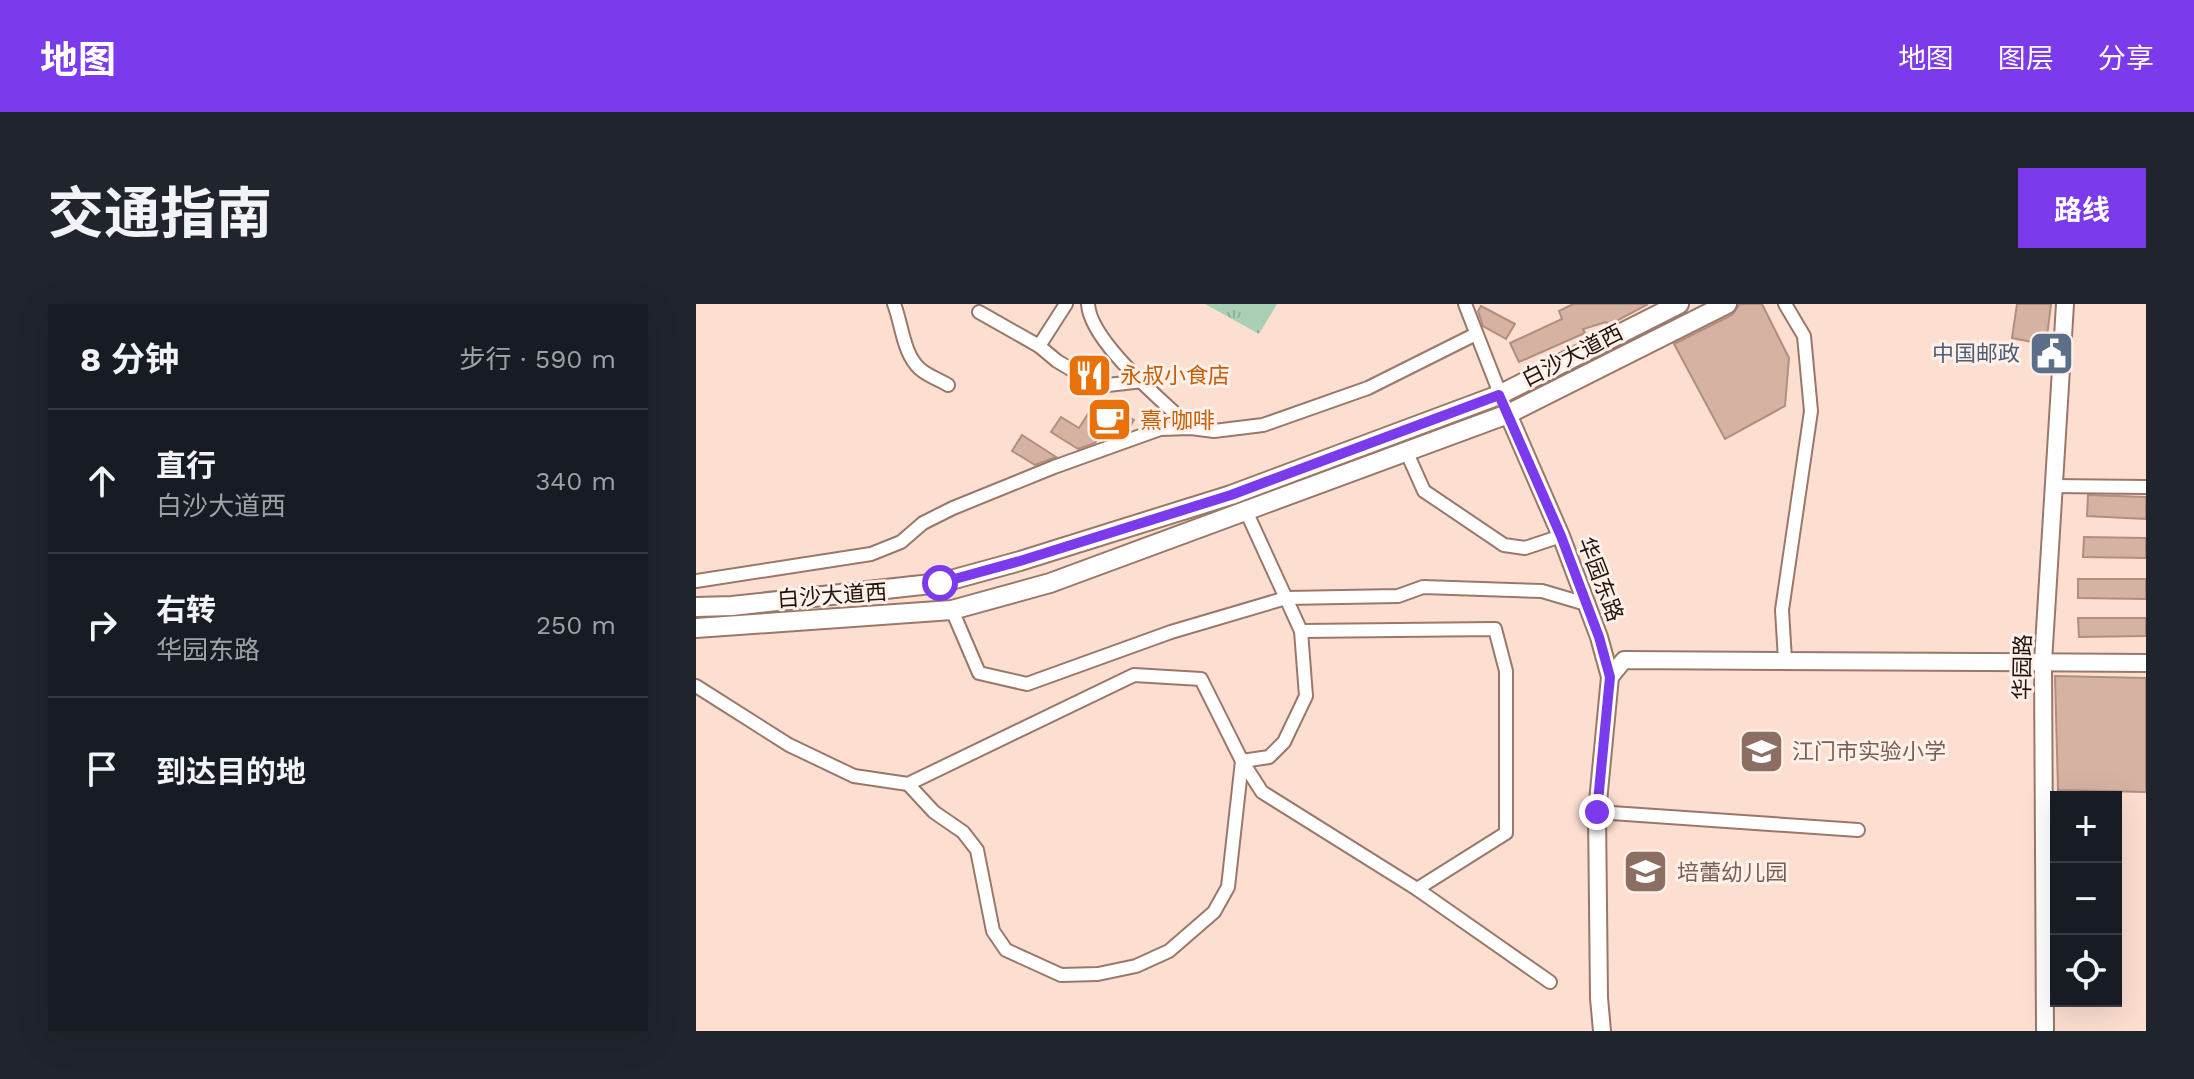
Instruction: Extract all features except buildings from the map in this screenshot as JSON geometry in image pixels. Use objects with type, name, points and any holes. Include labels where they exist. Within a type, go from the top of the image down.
[{"type":"main road","name":"白沙大道西","points":[[696,607],[732,606],[940,583],[1020,561],[1231,495],[1499,395],[1679,304]]},
{"type":"main road","name":"白沙大道西","points":[[696,628],[952,610],[1050,583],[1508,414],[1727,304]]},
{"type":"street","points":[[894,304],[908,353],[920,369],[948,385]]},
{"type":"street","points":[[1039,346],[1066,304]]},
{"type":"street","points":[[1088,304],[1101,336],[1120,361],[1191,428]]},
{"type":"street","name":"华园东路","points":[[1465,304],[1499,395],[1561,536],[1599,637],[1610,677],[1597,812],[1602,1031]]},
{"type":"street","points":[[1785,304],[1804,336],[1811,411],[1782,610],[1785,660]]},
{"type":"street","name":"华园路","points":[[2045,1031],[2043,662],[2065,304]]},
{"type":"street","points":[[979,312],[1039,346],[1057,361],[1099,386],[1143,381]]},
{"type":"street","points":[[696,581],[871,554],[901,542],[923,523],[953,508],[1054,467],[1160,429],[1214,431],[1263,425],[1368,388],[1476,334]]},
{"type":"street","points":[[1407,453],[1424,491],[1504,545],[1525,548],[1561,536]]},
{"type":"street","points":[[2052,486],[2146,487]]},
{"type":"street","points":[[1242,761],[1269,757],[1284,742],[1306,696],[1301,631],[1246,511]]},
{"type":"street","points":[[952,610],[979,673],[1027,684],[1171,632],[1286,598],[1398,596],[1423,587],[1542,591],[1586,604]]},
{"type":"street","points":[[1301,631],[1495,629],[1506,671],[1506,833],[1417,889]]},
{"type":"street","points":[[1610,677],[1624,660],[2146,663]]},
{"type":"street","points":[[696,686],[789,745],[854,776],[908,784],[1134,675],[1201,679],[1242,761],[1262,792],[1417,889],[1550,982]]},
{"type":"street","points":[[908,784],[934,812],[963,832],[977,850],[993,931],[1006,950],[1061,975],[1098,974],[1136,966],[1169,951],[1214,912],[1228,887],[1242,761]]},
{"type":"street","points":[[1597,812],[1858,830]]},
{"type":"green space","points":[[1205,304],[1277,304],[1259,334]]},
{"type":"place","name":"中国邮政","points":[[2051,353]]},
{"type":"place","name":"永叔小食店","points":[[1089,375]]},
{"type":"place","name":"熹r咖啡","points":[[1109,420]]},
{"type":"place","name":"江门市实验小学","points":[[1761,751]]},
{"type":"place","name":"培蕾幼儿园","points":[[1646,872]]},
{"type":"route","points":[[940,583],[1231,495],[1499,395],[1561,536],[1599,637],[1610,677],[1597,812]]}]
